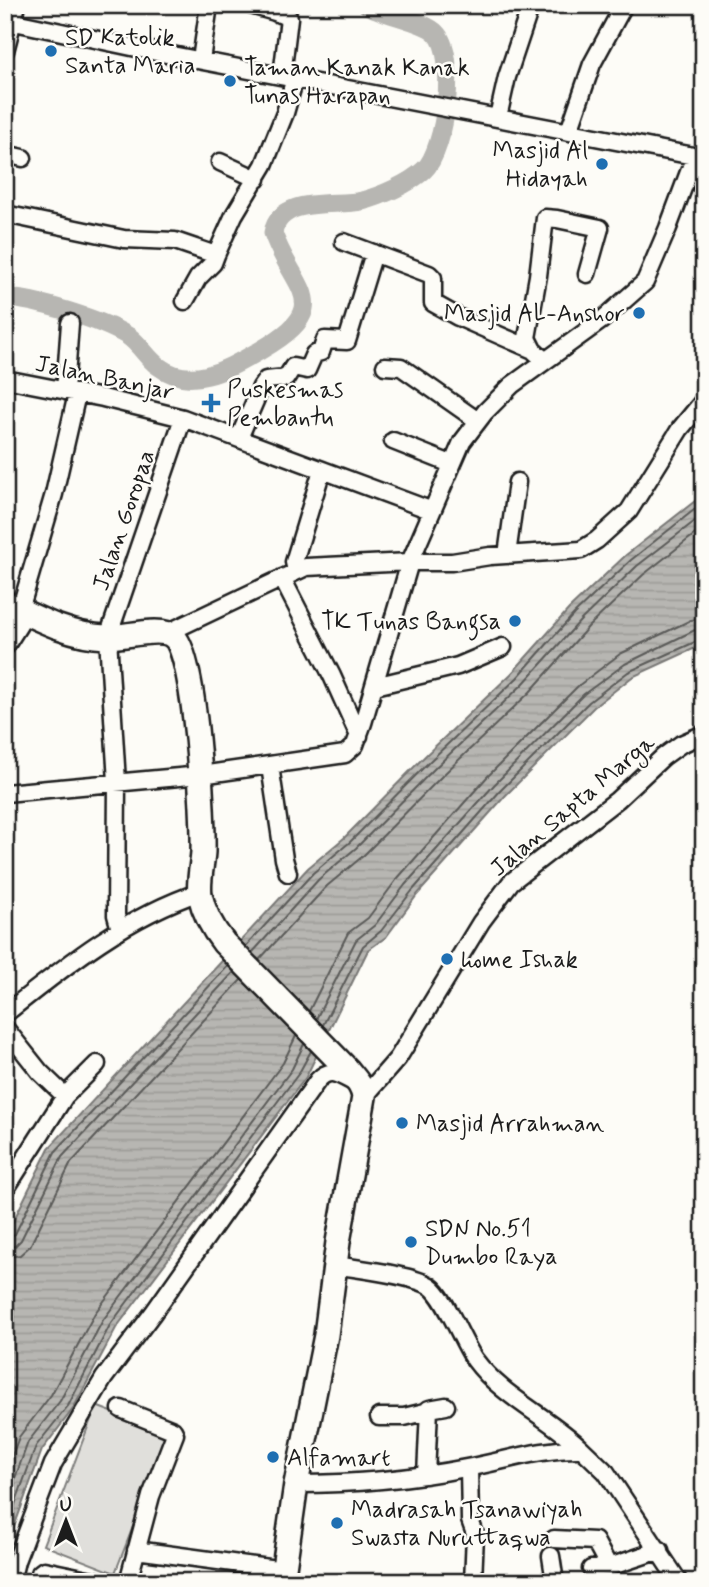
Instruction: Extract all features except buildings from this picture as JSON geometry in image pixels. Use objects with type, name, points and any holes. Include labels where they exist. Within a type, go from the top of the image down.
[{"type":"highway","points":[[12,607],[68,631],[108,637],[167,633],[177,640],[184,655],[201,775],[203,853],[200,892],[208,920],[224,943],[358,1084],[326,1335],[296,1484],[283,1576]]},
{"type":"street","points":[[201,60],[209,5]]},
{"type":"street","points":[[185,301],[200,276],[213,263],[234,215],[257,179],[282,120],[288,77],[289,18],[250,5]]},
{"type":"street","points":[[498,117],[507,77],[531,5]]},
{"type":"street","points":[[569,131],[592,64],[624,5]]},
{"type":"street","points":[[5,51],[12,16],[201,60],[699,157],[645,282],[602,320],[538,355],[461,442],[410,562],[375,686],[359,736],[350,750],[337,757],[201,775],[5,793]]},
{"type":"street","points":[[5,154],[23,158]]},
{"type":"street","points":[[220,162],[257,179]]},
{"type":"street","points":[[5,214],[124,239],[175,241],[216,256]]},
{"type":"street","points":[[538,355],[528,334],[545,218],[600,228],[587,274]]},
{"type":"street","points":[[344,242],[429,274],[433,278],[433,303],[538,355]]},
{"type":"street","points":[[239,438],[266,380],[286,378],[293,367],[307,370],[314,354],[321,352],[325,340],[347,341],[374,253]]},
{"type":"street","points":[[5,647],[19,625],[12,607],[54,495],[71,393],[70,323]]},
{"type":"street","points":[[385,366],[401,367],[478,421]]},
{"type":"street","name":"Jalan Banjar","points":[[5,379],[127,403],[183,418],[430,510]]},
{"type":"street","points":[[167,633],[306,567],[453,562],[507,555],[577,551],[597,540],[629,511],[680,429],[704,400]]},
{"type":"street","name":"Jalan Goropaa","points":[[108,637],[183,418]]},
{"type":"street","points":[[393,441],[451,464]]},
{"type":"street","points":[[322,470],[289,574],[359,736]]},
{"type":"street","points":[[507,555],[517,482]]},
{"type":"street","points":[[108,637],[117,782],[116,915],[119,926],[123,927]]},
{"type":"street","points":[[375,686],[458,666],[503,647]]},
{"type":"street","name":"Jalan Sapta Marga","points":[[358,1084],[398,1058],[481,922],[511,882],[617,800],[663,757],[681,744],[704,734]]},
{"type":"street","points":[[271,766],[288,873]]},
{"type":"street","points":[[5,1014],[50,978],[123,927],[165,905],[200,892]]},
{"type":"street","points":[[5,1028],[40,1072],[65,1096]]},
{"type":"street","points":[[5,1190],[11,1172],[18,1169],[65,1096],[97,1064]]},
{"type":"street","points":[[11,1582],[16,1561],[53,1464],[104,1378],[318,1080],[325,1073],[333,1072],[358,1084]]},
{"type":"street","points":[[335,1265],[417,1281],[433,1288],[472,1357],[487,1374],[567,1435],[606,1472],[679,1582]]},
{"type":"street","points":[[379,1418],[404,1417],[429,1411],[431,1407],[446,1406]]},
{"type":"street","points":[[121,1409],[173,1430],[175,1434],[151,1496],[128,1582]]},
{"type":"street","points":[[426,1475],[429,1411]]},
{"type":"street","points":[[296,1484],[353,1484],[469,1468],[523,1454],[582,1449]]},
{"type":"street","points":[[469,1468],[470,1520],[475,1534],[473,1582]]},
{"type":"street","points":[[554,1539],[595,1541],[609,1567]]},
{"type":"street","points":[[136,1550],[283,1576]]},
{"type":"street","points":[[591,1569],[609,1567],[660,1550]]},
{"type":"street","points":[[551,1556],[555,1582]]},
{"type":"street","points":[[38,1582],[40,1573],[44,1570],[102,1582]]},
{"type":"shaded area","points":[[96,1406],[169,1434],[115,1573],[43,1545]]},
{"type":"water","points":[[704,494],[704,644],[632,677],[594,707],[506,795],[417,895],[386,937],[368,950],[306,1077],[116,1328],[73,1409],[42,1450],[5,1552],[5,1238],[49,1148],[308,868],[344,838],[512,673],[569,609],[626,555]]},
{"type":"waterway","points":[[5,298],[50,306],[116,330],[132,339],[158,366],[171,374],[184,377],[197,377],[223,370],[285,334],[298,321],[304,308],[298,283],[273,233],[278,221],[297,208],[362,201],[386,193],[411,180],[424,170],[432,159],[443,123],[448,80],[443,44],[436,33],[423,25],[367,5]]},
{"type":"place","name":"SD Katolik Santa Maria","points":[[51,51]]},
{"type":"place","name":"Taman Kanak Kanak Tunas Harapan","points":[[230,81]]},
{"type":"place","name":"Masjid Al Hidayah","points":[[602,164]]},
{"type":"place","name":"Masjid AL-Anshor","points":[[639,313]]},
{"type":"place","name":"Puskesmas Pembantu","points":[[211,403]]},
{"type":"place","name":"TK Tunas Bangsa","points":[[515,621]]},
{"type":"place","name":"home Ishak","points":[[447,959]]},
{"type":"place","name":"Masjid Arrahman","points":[[402,1123]]},
{"type":"place","name":"SDN No.51 Dumbo Raya","points":[[411,1242]]},
{"type":"place","name":"Alfamart","points":[[273,1457]]},
{"type":"place","name":"Madrasah Tsanawiyah Swasta Nuruttaqwa","points":[[337,1523]]}]
